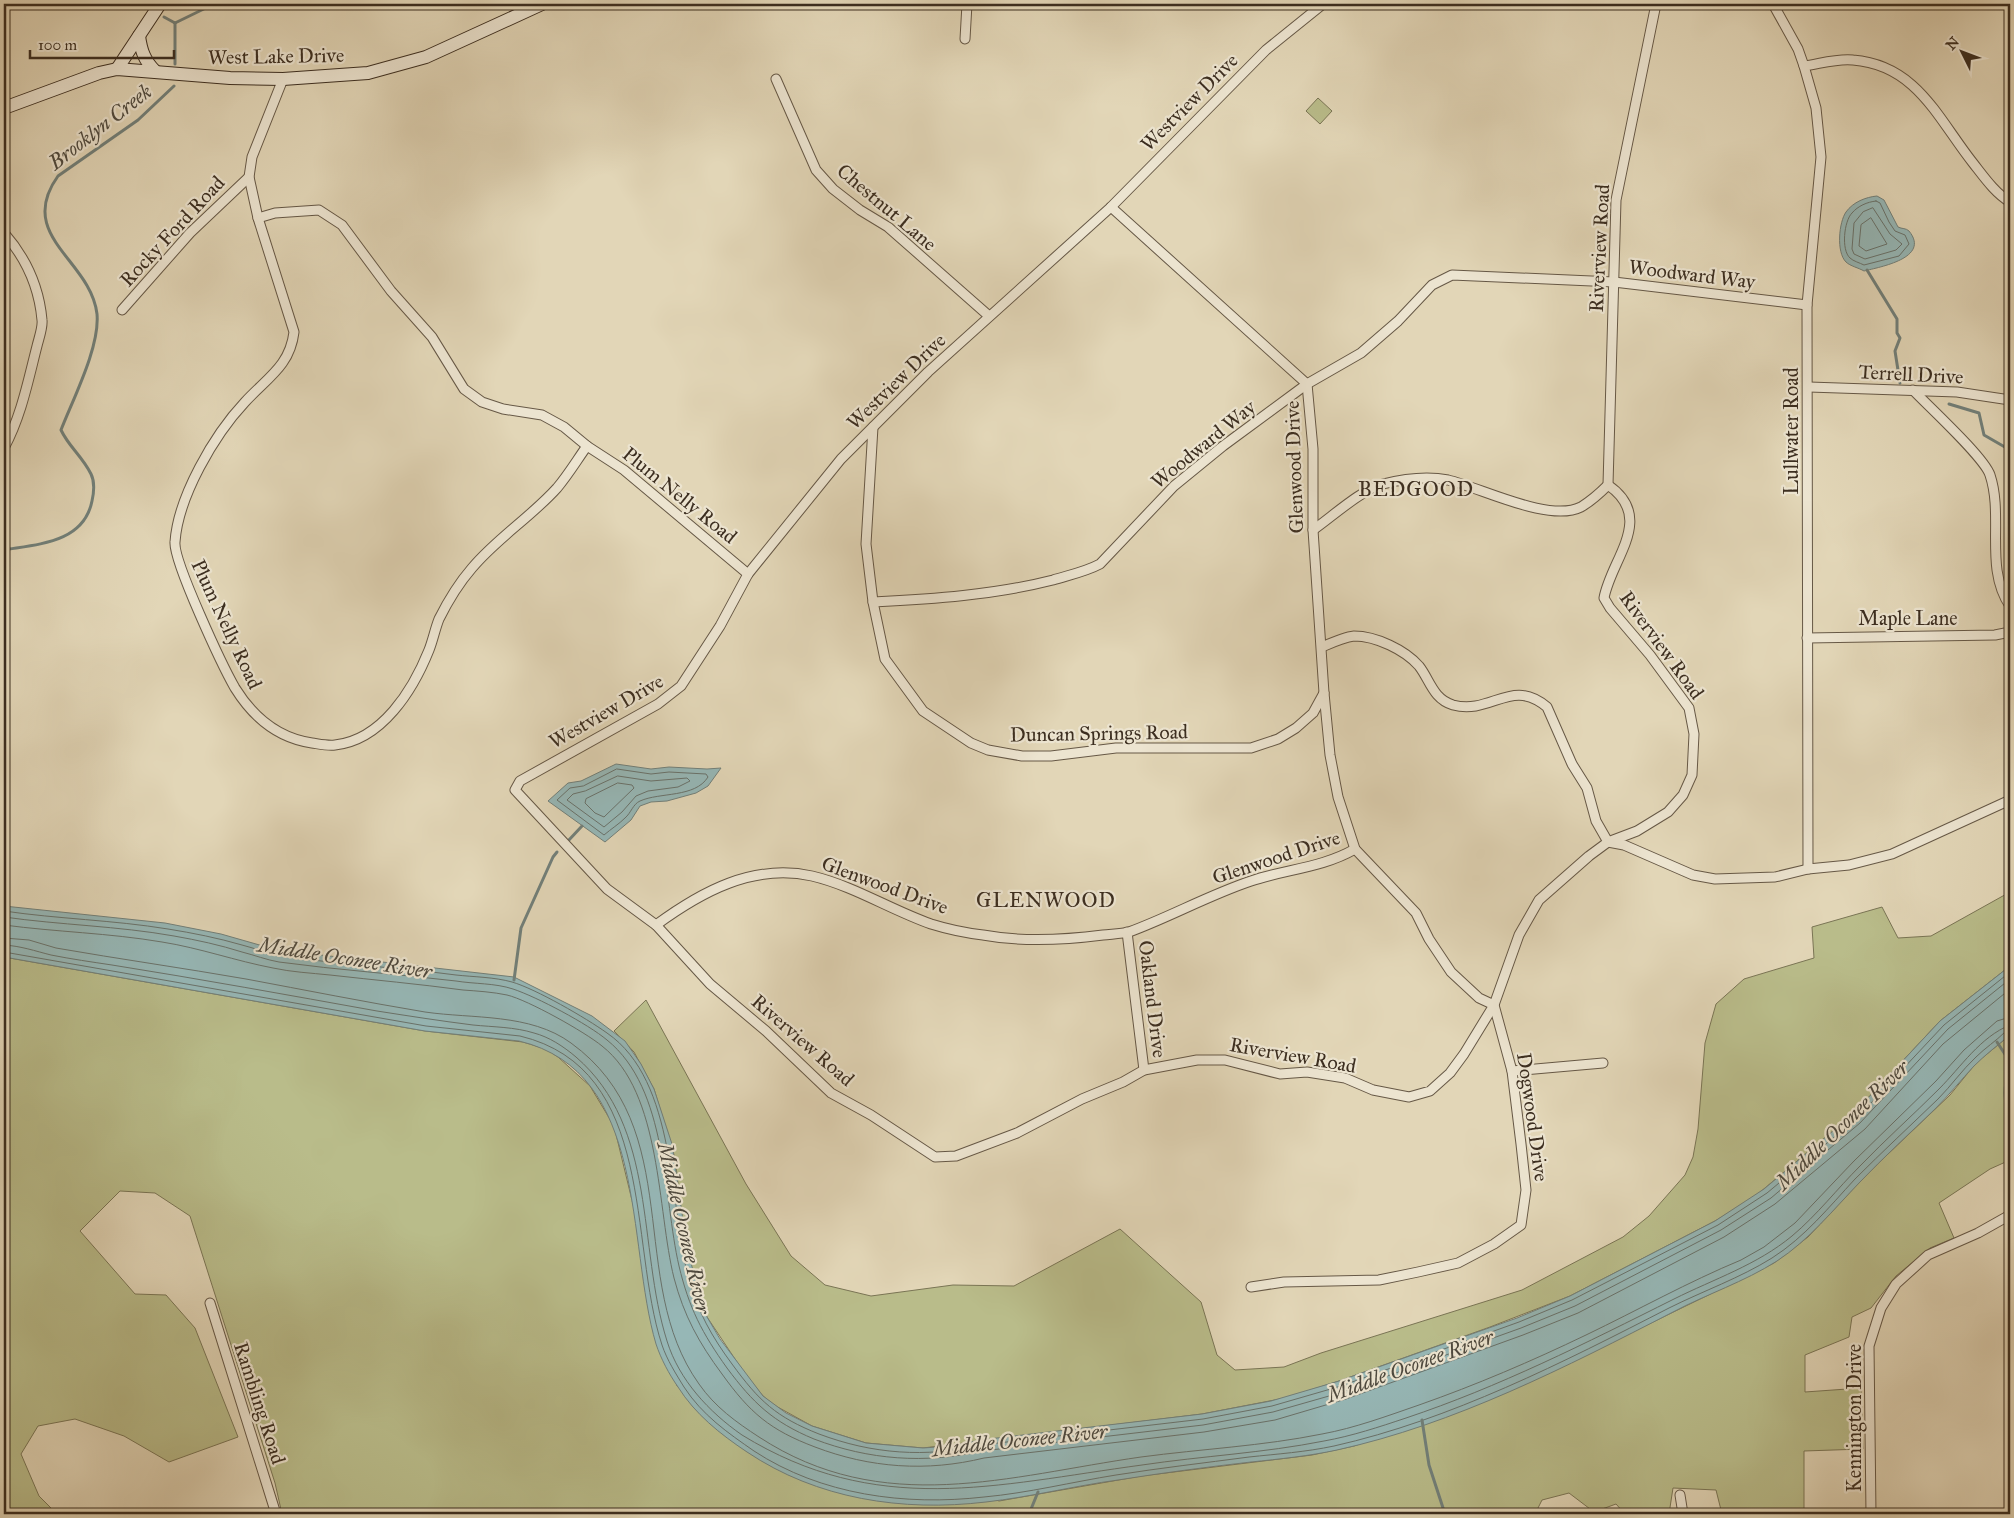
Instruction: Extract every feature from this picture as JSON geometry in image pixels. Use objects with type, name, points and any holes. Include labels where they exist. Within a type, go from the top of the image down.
[{"type":"main road","points":[[117,69],[160,4]]},
{"type":"main road","name":"West Lake Drive","points":[[4,108],[98,73],[117,69],[216,77],[283,79],[368,73],[426,58],[542,4]]},
{"type":"main road","points":[[139,36],[142,53],[155,71]]},
{"type":"street","points":[[966,39],[967,4]]},
{"type":"street","name":"Westview Drive","points":[[515,790],[520,781],[650,709],[681,686],[720,626],[748,574],[841,460],[989,316],[1112,206],[1266,50],[1323,4]]},
{"type":"street","name":"Riverview Road","points":[[515,790],[607,889],[656,925],[710,984],[781,1044],[831,1093],[871,1115],[935,1157],[956,1156],[1017,1133],[1075,1102],[1123,1082],[1144,1070],[1197,1060],[1225,1060],[1280,1074],[1307,1072],[1345,1078],[1373,1090],[1409,1097],[1430,1091],[1450,1073],[1494,1005],[1519,935],[1538,900],[1608,842],[1636,832],[1668,812],[1683,795],[1692,775],[1694,754],[1689,708],[1666,675],[1610,608],[1604,598],[1606,587],[1623,552],[1630,528],[1628,504],[1621,494],[1608,485],[1616,200],[1656,4]]},
{"type":"street","name":"Lullwater Road","points":[[1773,4],[1798,50],[1804,66],[1816,108],[1821,157],[1807,305],[1809,387],[1806,638],[1808,869]]},
{"type":"street","points":[[1804,66],[1852,60],[1881,65],[1906,77],[1926,99],[1987,181],[2010,202]]},
{"type":"street","name":"Plum Nelly Road","points":[[283,79],[252,157],[248,177],[258,218],[294,332],[292,349],[283,364],[244,403],[221,433],[184,500],[176,526],[174,546],[178,563],[234,686],[248,707],[266,725],[287,737],[334,745],[358,739],[377,728],[394,710],[408,689],[428,652],[444,612],[473,567],[556,488],[587,446]]},
{"type":"street","name":"Chestnut Lane","points":[[776,79],[816,170],[833,189],[860,210],[888,227],[989,316]]},
{"type":"street","name":"Rocky Ford Road","points":[[122,310],[190,233],[248,177]]},
{"type":"street","name":"Glenwood Drive","points":[[656,925],[687,902],[710,890],[763,874],[788,873],[813,876],[855,891],[931,924],[983,936],[1068,940],[1127,932],[1252,881],[1338,859],[1355,849],[1338,797],[1330,755],[1313,530],[1313,449],[1308,384],[1112,206]]},
{"type":"street","name":"Plum Nelly Road","points":[[258,218],[290,211],[319,210],[342,225],[391,291],[432,337],[464,389],[482,402],[503,409],[542,415],[564,427],[587,446],[624,470],[748,574]]},
{"type":"street","points":[[4,234],[21,252],[32,274],[43,321],[26,389],[11,434],[4,448]]},
{"type":"street","name":"Woodward Way","points":[[873,602],[954,598],[1035,584],[1088,570],[1100,564],[1174,486],[1223,446],[1308,384],[1361,352],[1398,321],[1432,285],[1452,275],[1614,282],[1807,305]]},
{"type":"street","name":"Terrell Drive","points":[[1809,387],[1957,392],[2010,400]]},
{"type":"street","points":[[1913,390],[1990,472],[1997,501],[1997,572],[2000,587],[2010,606]]},
{"type":"street","name":"Duncan Springs Road","points":[[873,427],[866,544],[873,602],[885,659],[906,690],[924,711],[946,728],[988,750],[1022,756],[1051,756],[1116,748],[1185,750],[1251,748],[1278,739],[1296,728],[1313,713],[1324,693]]},
{"type":"street","points":[[1313,530],[1364,492],[1382,484],[1401,481],[1429,478],[1447,480],[1542,509],[1562,511],[1580,507],[1608,485]]},
{"type":"street","name":"Maple Lane","points":[[1806,638],[1995,635],[2010,632]]},
{"type":"street","points":[[1322,647],[1354,636],[1395,647],[1419,666],[1438,696],[1452,704],[1472,707],[1513,694],[1525,694],[1540,701],[1546,707],[1572,764],[1587,788],[1596,822],[1608,842],[1624,845],[1693,875],[1715,879],[1775,877],[1808,869],[1849,865],[1892,854],[2010,800]]},
{"type":"street","points":[[1355,849],[1416,913],[1451,972],[1479,998],[1494,1005]]},
{"type":"street","name":"Oakland Drive","points":[[1127,932],[1144,1070]]},
{"type":"street","name":"Dogwood Drive","points":[[1251,1287],[1284,1282],[1342,1283],[1379,1280],[1458,1263],[1494,1244],[1521,1225],[1526,1190],[1512,1071],[1494,1005]]},
{"type":"street","points":[[1512,1071],[1603,1063]]},
{"type":"street","name":"Kennington Drive","points":[[1871,1514],[1869,1346],[1881,1308],[1896,1284],[1928,1255],[1978,1233],[2010,1214]]},
{"type":"street","name":"Rambling Road","points":[[210,1303],[276,1514]]},
{"type":"street","points":[[1680,1495],[1683,1514]]},
{"type":"green space","points":[[1318,98],[1332,111],[1320,124],[1306,111]]},
{"type":"green space","points":[[2010,892],[2010,966],[1940,1021],[1852,1115],[1753,1198],[1715,1221],[1570,1296],[1490,1327],[1339,1381],[1285,1398],[1202,1414],[923,1448],[866,1443],[812,1426],[774,1405],[763,1396],[745,1374],[707,1317],[697,1290],[684,1234],[675,1158],[654,1089],[634,1052],[614,1031],[646,1000],[746,1184],[791,1256],[825,1285],[871,1296],[953,1285],[1014,1286],[1120,1229],[1201,1302],[1217,1355],[1235,1370],[1284,1367],[1321,1353],[1522,1290],[1623,1237],[1649,1216],[1685,1175],[1693,1157],[1698,1129],[1705,1043],[1716,1004],[1744,979],[1814,958],[1812,927],[1882,907],[1898,938],[1931,936]]},
{"type":"green space","points":[[4,957],[425,1031],[523,1042],[546,1049],[558,1057],[590,1086],[614,1126],[677,1386],[999,1501],[1141,1476],[1312,1455],[1354,1446],[1435,1419],[1542,1376],[1774,1263],[1808,1237],[1867,1174],[1950,1095],[1976,1063],[2010,1035],[2010,1160],[1990,1169],[1939,1203],[1954,1238],[1930,1248],[1896,1276],[1871,1308],[1852,1317],[1849,1337],[1805,1355],[1805,1392],[1861,1388],[1863,1449],[1804,1451],[1804,1514],[1722,1514],[1716,1490],[1673,1488],[1669,1514],[1625,1514],[1616,1504],[1594,1512],[1569,1493],[1542,1500],[1535,1514],[282,1514],[275,1483],[190,1216],[155,1193],[120,1191],[80,1231],[135,1294],[166,1295],[195,1328],[238,1437],[169,1462],[124,1436],[75,1419],[38,1426],[21,1454],[39,1496],[57,1514],[4,1514]]},
{"type":"water","points":[[1877,196],[1884,200],[1898,227],[1909,231],[1914,240],[1914,248],[1901,260],[1864,271],[1846,262],[1843,257],[1840,244],[1840,230],[1846,212],[1852,205]]},
{"type":"water","points":[[616,764],[651,769],[669,767],[721,768],[708,786],[696,793],[640,806],[631,820],[605,842],[548,801],[568,783],[581,781]]},
{"type":"water","name":"Middle Oconee River","points":[[4,906],[165,923],[221,934],[277,950],[514,977],[592,1016],[625,1041],[641,1064],[654,1089],[672,1144],[687,1248],[702,1304],[720,1339],[763,1396],[786,1413],[812,1426],[866,1443],[923,1448],[952,1446],[980,1440],[1202,1414],[1271,1401],[1339,1381],[1517,1318],[1570,1296],[1715,1221],[1764,1189],[1852,1115],[1940,1021],[2010,966],[2010,1035],[1974,1066],[1935,1109],[1789,1253],[1752,1275],[1509,1392],[1424,1425],[1381,1439],[1337,1450],[1102,1482],[1002,1500],[954,1505],[923,1505],[861,1498],[831,1491],[802,1481],[774,1468],[747,1452],[718,1431],[692,1406],[671,1377],[656,1344],[647,1303],[634,1212],[625,1166],[612,1124],[591,1087],[561,1059],[519,1041],[425,1031],[4,957]]},
{"type":"waterway","name":"Brooklyn Creek","points":[[142,4],[144,8]]},
{"type":"waterway","points":[[175,23],[214,4]]},
{"type":"waterway","points":[[164,17],[175,23]]},
{"type":"waterway","points":[[175,23],[175,64]]},
{"type":"waterway","name":"Brooklyn Creek","points":[[4,552],[9,549],[48,542],[71,532],[80,525],[87,514],[93,494],[94,484],[91,474],[61,430],[90,357],[97,327],[97,314],[92,295],[50,232],[45,215],[47,197],[58,176],[138,120],[174,86]]},
{"type":"waterway","points":[[1867,270],[1897,319],[1897,333],[1900,338],[1895,351],[1900,383]]},
{"type":"waterway","points":[[1949,404],[1979,413],[1984,435],[2010,450]]},
{"type":"waterway","points":[[568,841],[582,826]]},
{"type":"waterway","points":[[514,980],[521,928],[557,852]]},
{"type":"waterway","points":[[1997,1042],[2010,1062]]},
{"type":"waterway","points":[[2010,1073],[2005,1093],[2010,1129]]},
{"type":"waterway","points":[[1422,1420],[1429,1465],[1445,1514]]},
{"type":"waterway","points":[[1029,1514],[1038,1492]]},
{"type":"district","name":"BEDGOOD","points":[[1416,489]]},
{"type":"district","name":"GLENWOOD","points":[[1046,900]]}]
